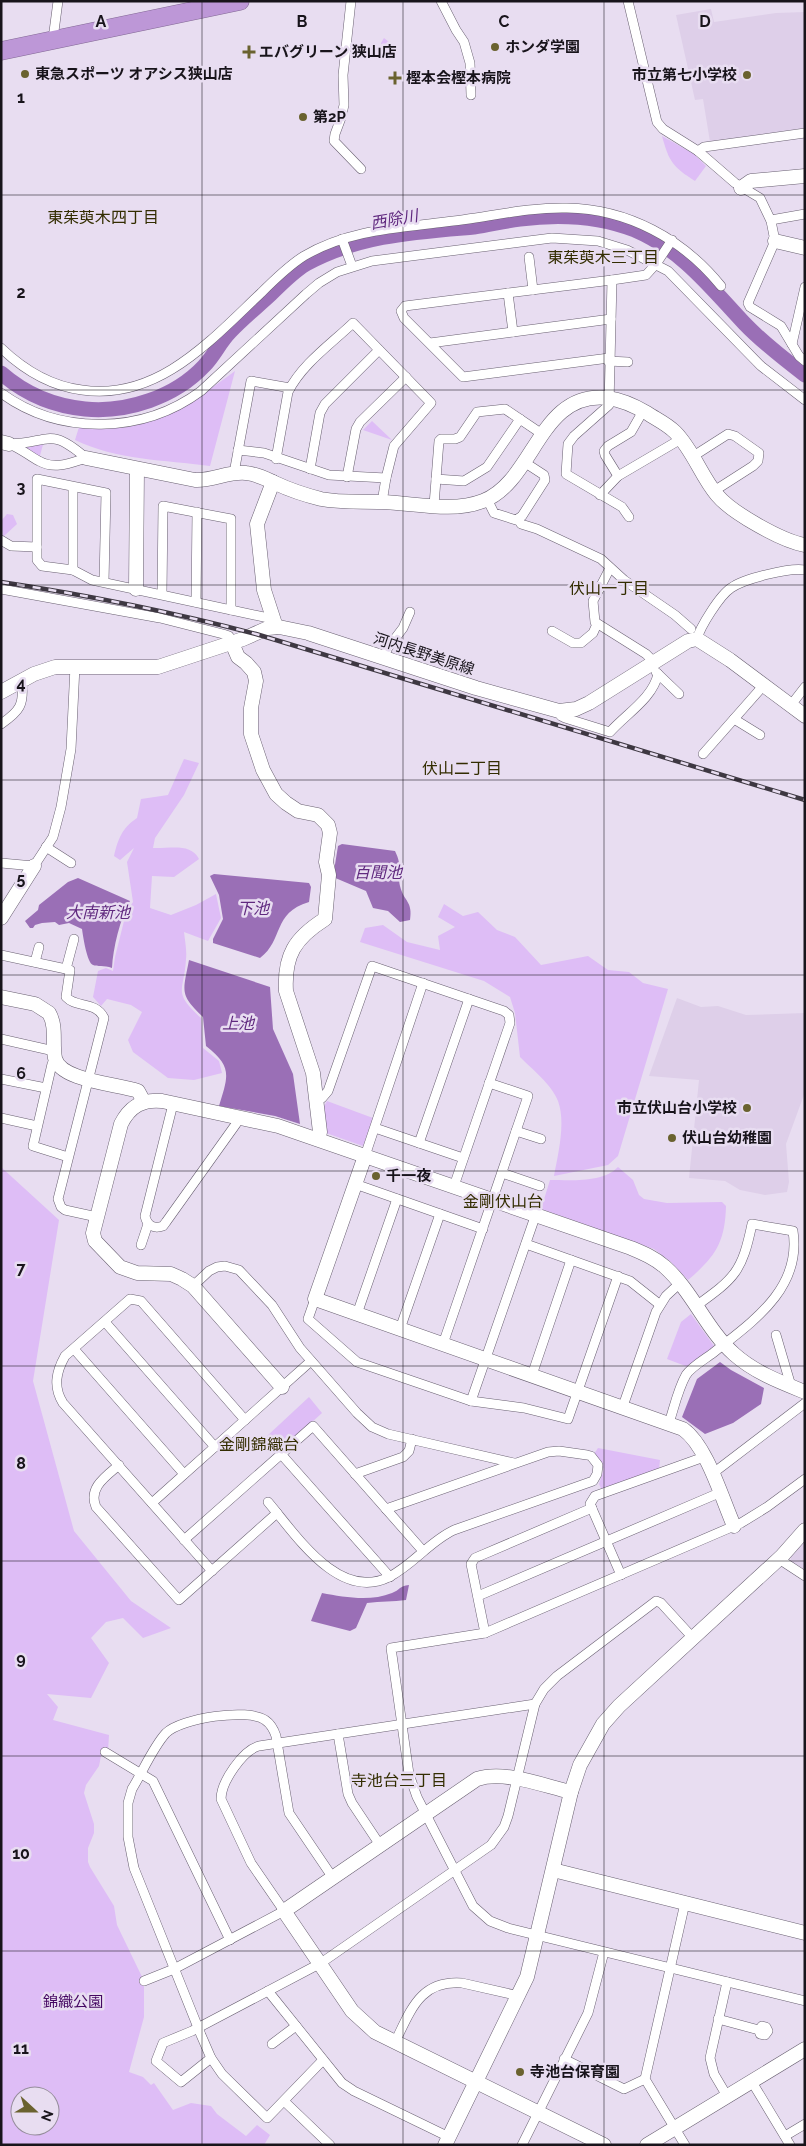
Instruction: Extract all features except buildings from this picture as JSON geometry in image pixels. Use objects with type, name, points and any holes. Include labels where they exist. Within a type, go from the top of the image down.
[{"type":"highway","points":[[1,50],[209,4],[240,1]]},
{"type":"street","points":[[53,39],[58,1]]},
{"type":"street","points":[[351,1],[343,75],[344,105],[334,134],[334,141],[361,169]]},
{"type":"street","points":[[441,1],[464,42],[470,63],[472,95]]},
{"type":"street","points":[[628,1],[657,122],[663,129],[698,151],[741,188],[760,198],[771,220],[775,241],[748,303],[750,307],[782,326],[792,344],[805,361]]},
{"type":"street","points":[[698,151],[704,148],[805,134]]},
{"type":"street","points":[[741,188],[751,181],[805,176]]},
{"type":"street","points":[[1,348],[16,362],[51,382],[70,388],[104,392],[122,390],[163,376],[182,363],[226,327],[296,262],[326,244],[374,230],[565,208],[598,210],[650,228],[701,263],[722,286]]},
{"type":"street","points":[[771,220],[805,214]]},
{"type":"street","points":[[1,393],[30,410],[74,423],[121,423],[158,414],[192,397],[319,283],[351,264],[466,248],[566,238],[598,240],[613,244],[657,263],[668,271],[761,366],[805,400]]},
{"type":"street","points":[[342,240],[351,264]]},
{"type":"street","points":[[775,241],[805,248]]},
{"type":"street","points":[[628,362],[608,360],[463,377],[401,314],[403,308],[646,275],[657,263],[671,242]]},
{"type":"street","points":[[529,257],[533,290]]},
{"type":"street","points":[[612,280],[608,408],[589,422],[568,444],[566,472],[568,476],[622,507],[629,517]]},
{"type":"street","points":[[792,344],[805,287]]},
{"type":"street","points":[[508,293],[513,332]]},
{"type":"street","points":[[430,343],[611,319]]},
{"type":"street","points":[[276,459],[290,388],[302,371],[353,323],[432,403],[398,439],[391,453],[382,502]]},
{"type":"street","points":[[310,470],[320,413],[325,404],[379,350]]},
{"type":"street","points":[[347,477],[356,429],[360,422],[406,377]]},
{"type":"street","points":[[234,473],[252,381],[290,388]]},
{"type":"street","points":[[5,443],[29,453],[37,460],[54,466],[86,458],[195,480],[207,480],[234,473],[248,473],[294,491],[332,501],[467,506],[487,499],[510,482],[542,434],[559,414],[571,405],[587,400],[608,398],[622,401],[671,428],[692,456],[714,491],[730,506],[776,536],[805,545]]},
{"type":"street","points":[[434,505],[439,441],[460,437],[477,412],[505,409],[542,434]]},
{"type":"street","points":[[618,476],[604,450],[631,432],[643,411]]},
{"type":"street","points":[[436,479],[464,481],[487,467],[520,419]]},
{"type":"street","points":[[692,456],[728,434],[735,436],[759,453],[758,461],[753,466],[714,491]]},
{"type":"street","points":[[5,443],[54,438],[72,446],[86,458]]},
{"type":"street","points":[[600,495],[618,476],[680,439]]},
{"type":"street","points":[[238,450],[264,453],[276,459],[329,475],[386,478]]},
{"type":"street","points":[[518,519],[545,480],[544,476],[524,462]]},
{"type":"street","points":[[136,589],[137,469]]},
{"type":"street","points":[[104,582],[106,493],[37,479],[37,560],[42,566],[73,570],[92,580],[231,610],[275,623]]},
{"type":"street","points":[[273,482],[257,524],[264,590],[275,623]]},
{"type":"street","points":[[73,486],[73,570]]},
{"type":"street","points":[[487,499],[494,513],[518,519],[521,524],[537,529],[602,560],[624,580],[675,615],[694,634],[805,716]]},
{"type":"street","points":[[162,594],[163,506],[231,519],[231,610]]},
{"type":"street","points":[[196,602],[197,512]]},
{"type":"street","points":[[1,540],[11,546],[37,547]]},
{"type":"street","points":[[610,568],[593,601],[593,618],[597,624],[646,654],[654,667],[680,694]]},
{"type":"street","points":[[694,634],[732,586],[789,569],[805,570]]},
{"type":"street","points":[[1,589],[160,618],[223,634],[229,636],[238,657],[254,672],[256,682],[251,708],[251,734],[263,770],[276,794],[298,810],[323,819],[328,825],[330,833],[326,862],[329,875],[324,919],[302,936],[292,948],[285,977],[286,991],[312,1073],[320,1132],[318,1139]]},
{"type":"street","points":[[385,657],[387,650],[404,628],[410,612]]},
{"type":"street","name":"河内長野美原線","points":[[1,692],[48,669],[75,666],[158,667],[232,643],[268,628],[275,623],[476,688],[559,711],[568,711],[583,706],[654,667],[688,641],[694,634]]},
{"type":"street","points":[[552,631],[573,643],[582,643],[593,633],[597,624]]},
{"type":"street","points":[[1,918],[55,831],[69,764],[75,666]]},
{"type":"street","points":[[559,711],[561,716],[565,718],[610,732],[647,695],[656,683],[654,667]]},
{"type":"street","points":[[1,724],[15,714],[21,706],[22,682]]},
{"type":"street","points":[[704,754],[763,686]]},
{"type":"street","points":[[791,705],[805,687]]},
{"type":"street","points":[[734,719],[760,735]]},
{"type":"street","points":[[46,847],[71,863]]},
{"type":"street","points":[[1,863],[34,866]]},
{"type":"street","points":[[66,969],[74,939]]},
{"type":"street","points":[[35,962],[39,947]]},
{"type":"street","points":[[1,955],[70,970],[66,997],[94,1007],[99,1010],[104,1018],[58,1195],[59,1204],[65,1210],[97,1217]]},
{"type":"street","points":[[316,1100],[322,1098],[328,1091],[372,966],[469,999],[509,1015],[510,1022],[454,1186]]},
{"type":"street","points":[[423,984],[308,1319],[357,1362],[471,1401],[524,1408],[568,1419],[618,1276]]},
{"type":"street","points":[[1,996],[36,1004],[49,1013],[54,1031],[55,1056],[59,1068],[65,1072],[88,1079],[138,1091],[144,1102]]},
{"type":"street","points":[[419,1143],[469,999]]},
{"type":"street","points":[[1,1039],[55,1056]]},
{"type":"street","points":[[55,1056],[33,1146],[68,1157]]},
{"type":"street","points":[[1,1078],[46,1088]]},
{"type":"street","points":[[443,1344],[528,1096],[489,1083]]},
{"type":"street","points":[[282,1387],[193,1286],[170,1274],[137,1273],[120,1267],[94,1238],[97,1217],[121,1124],[130,1110],[144,1102],[153,1100],[278,1126],[644,1253],[664,1266],[680,1283],[724,1344],[734,1354],[758,1371],[801,1391]]},
{"type":"street","points":[[141,1246],[148,1224],[145,1216],[173,1104]]},
{"type":"street","points":[[1,1118],[37,1126]]},
{"type":"street","points":[[148,1224],[158,1227],[166,1222],[236,1124],[238,1118]]},
{"type":"street","points":[[375,1128],[463,1158]]},
{"type":"street","points":[[516,1131],[541,1139]]},
{"type":"street","points":[[502,1173],[540,1186]]},
{"type":"street","points":[[355,1184],[483,1229]]},
{"type":"street","points":[[357,1314],[397,1199]]},
{"type":"street","points":[[400,1329],[440,1214]]},
{"type":"street","points":[[471,1401],[536,1214]]},
{"type":"street","points":[[669,1423],[687,1373],[757,1319],[780,1290],[794,1256],[793,1231],[752,1224],[745,1256],[735,1273],[719,1289],[696,1306]]},
{"type":"street","points":[[526,1244],[618,1276],[639,1286],[660,1304]]},
{"type":"street","points":[[532,1375],[571,1260]]},
{"type":"street","points":[[193,1286],[209,1270],[217,1267],[225,1266],[239,1270],[272,1305],[292,1338],[311,1361],[357,1413],[372,1427],[412,1439],[515,1463]]},
{"type":"street","points":[[624,1406],[660,1304],[680,1283]]},
{"type":"street","points":[[212,1571],[58,1396],[56,1382],[58,1369],[65,1356],[130,1299],[141,1301],[245,1420]]},
{"type":"street","points":[[315,1300],[624,1406],[669,1423],[690,1434],[704,1457],[734,1526]]},
{"type":"street","points":[[105,1322],[215,1447]]},
{"type":"street","points":[[776,1335],[801,1391]]},
{"type":"street","points":[[74,1349],[184,1474]]},
{"type":"street","points":[[152,1503],[311,1361]]},
{"type":"street","points":[[712,1474],[801,1391]]},
{"type":"street","points":[[184,1540],[313,1426],[423,1551]]},
{"type":"street","points":[[355,1474],[403,1457],[409,1451],[412,1439]]},
{"type":"street","points":[[268,1502],[320,1561],[335,1574],[351,1581],[376,1581],[390,1577],[447,1533],[587,1483],[596,1478],[598,1470],[596,1461],[591,1456],[559,1451],[548,1452],[386,1509]]},
{"type":"street","points":[[281,1454],[390,1577]]},
{"type":"street","points":[[621,1576],[590,1504],[595,1496],[704,1457]]},
{"type":"street","points":[[491,1458],[496,1463],[494,1471]]},
{"type":"street","points":[[119,1466],[100,1482],[95,1489],[94,1501],[96,1507],[179,1600],[277,1513]]},
{"type":"street","points":[[805,1479],[753,1517],[621,1576],[485,1633],[391,1648],[413,1787],[469,1900],[483,1917],[498,1925],[805,2001]]},
{"type":"street","points":[[478,1596],[720,1493]]},
{"type":"street","points":[[485,1633],[471,1564],[475,1558],[592,1508]]},
{"type":"street","points":[[268,1991],[347,2087],[447,2141],[527,1977],[572,1792],[587,1750],[604,1724],[624,1700],[779,1559],[805,1530]]},
{"type":"street","points":[[779,1559],[805,1576]]},
{"type":"street","points":[[211,2058],[181,2082],[156,2060],[162,2043],[320,1964],[482,1852],[498,1837],[508,1816],[535,1704],[544,1689],[557,1676],[653,1602],[661,1603],[693,1638]]},
{"type":"street","points":[[535,1704],[253,1747],[245,1753],[225,1782],[221,1799],[250,1863],[360,2019],[375,2032],[538,2112],[595,2143]]},
{"type":"street","points":[[323,2060],[268,2118],[231,2084],[211,2058],[140,1884],[130,1853],[128,1798],[141,1773],[166,1734],[177,1726],[196,1718],[208,1716],[255,1716],[271,1725],[277,1743],[289,1813],[333,1878]]},
{"type":"street","points":[[338,1734],[348,1794],[380,1845]]},
{"type":"street","points":[[105,1752],[153,1781],[230,1940]]},
{"type":"street","points":[[144,1981],[174,1969],[284,1911],[477,1779],[494,1775],[572,1792]]},
{"type":"street","points":[[553,1870],[805,1933]]},
{"type":"street","points":[[685,1903],[645,2079],[685,2145]]},
{"type":"street","points":[[522,2145],[588,2012],[604,1952]]},
{"type":"street","points":[[395,2042],[416,2001],[428,1989],[435,1986],[462,1982],[518,1996]]},
{"type":"street","points":[[727,1982],[710,2058],[714,2074],[727,2096]]},
{"type":"street","points":[[718,2019],[759,2030]]},
{"type":"street","points":[[272,2044],[296,2026]]},
{"type":"street","points":[[647,2145],[805,2049]]},
{"type":"street","points":[[564,2059],[624,2089],[645,2079]]},
{"type":"street","points":[[752,2082],[790,2145]]},
{"type":"street","points":[[284,2100],[330,2145]]},
{"type":"street","points":[[785,2136],[805,2124]]},
{"type":"shaded area","name":"市立第七小学校","points":[[711,9],[714,22],[776,13],[805,12],[805,128],[710,142],[703,99],[695,100],[676,15]]},
{"type":"shaded area","name":"市立伏山台小学校","points":[[677,998],[701,1007],[718,1006],[746,1015],[805,1013],[805,1092],[786,1144],[789,1182],[787,1192],[765,1195],[740,1190],[725,1181],[689,1178],[699,1080],[649,1076]]},
{"type":"shaded area","points":[[805,1542],[805,1572],[791,1564],[791,1557]]},
{"type":"green space","points":[[384,38],[389,42],[391,51],[387,56],[382,53],[381,43]]},
{"type":"green space","points":[[662,136],[694,154],[706,166],[695,181],[673,163]]},
{"type":"green space","points":[[235,371],[210,466],[107,452],[75,440],[79,427],[118,428],[133,426],[164,415],[195,399]]},
{"type":"green space","points":[[372,421],[392,440],[363,430]]},
{"type":"green space","points":[[44,441],[39,459],[27,450],[27,446]]},
{"type":"green space","points":[[7,514],[13,515],[17,524],[3,537],[1,521]]},
{"type":"green space","points":[[184,759],[199,763],[184,795],[155,838],[153,848],[185,848],[191,850],[199,859],[174,877],[152,876],[150,908],[171,915],[196,905],[216,894],[221,918],[208,941],[184,932],[186,956],[182,985],[183,996],[201,1018],[203,1048],[219,1061],[222,1073],[194,1080],[168,1078],[133,1052],[128,1040],[142,1012],[131,1005],[107,999],[101,1006],[93,997],[98,971],[106,968],[113,971],[126,913],[133,902],[127,862],[134,848],[120,860],[114,856],[119,839],[124,830],[137,818],[141,799],[168,795]]},
{"type":"green space","points":[[444,904],[463,916],[478,912],[497,930],[515,937],[541,965],[588,956],[608,970],[629,972],[643,983],[668,989],[618,1156],[608,1165],[554,1176],[561,1129],[558,1101],[551,1089],[520,1057],[515,1013],[510,997],[484,981],[360,942],[365,928],[383,925],[407,942],[440,950],[438,936],[455,927],[438,917]]},
{"type":"green space","points":[[327,1101],[373,1118],[363,1146],[326,1133],[323,1108]]},
{"type":"green space","name":"錦織公園","points":[[1,1167],[59,1220],[33,1381],[74,1531],[131,1601],[171,1628],[143,1638],[123,1618],[106,1622],[91,1638],[109,1663],[91,1698],[47,1694],[58,1707],[53,1720],[109,1735],[108,1751],[102,1751],[99,1766],[86,1785],[84,1793],[94,1824],[94,1833],[88,1848],[88,1862],[114,1906],[117,1925],[144,1981],[144,2017],[129,2072],[143,2077],[151,2085],[154,2083],[173,2110],[191,2103],[211,2106],[217,2114],[246,2136],[257,2125],[270,2135],[264,2145],[1,2145]]},
{"type":"green space","points":[[618,1167],[633,1180],[639,1195],[644,1199],[667,1203],[722,1202],[726,1206],[721,1240],[717,1248],[705,1264],[688,1280],[671,1262],[654,1249],[541,1209],[550,1180],[586,1180],[604,1176]]},
{"type":"green space","points":[[691,1314],[714,1346],[688,1367],[667,1359],[681,1322]]},
{"type":"green space","points":[[309,1397],[322,1413],[279,1452],[266,1437]]},
{"type":"green space","points":[[598,1448],[660,1460],[659,1469],[602,1490],[599,1484],[604,1469],[594,1454]]},
{"type":"water","name":"百聞池","points":[[342,844],[395,851],[399,861],[400,886],[409,905],[410,920],[400,922],[388,911],[373,908],[366,891],[333,877],[338,846]]},
{"type":"water","name":"下池","points":[[214,874],[309,883],[311,887],[309,902],[289,913],[273,943],[260,958],[213,943],[213,939],[223,919],[219,895],[210,876]]},
{"type":"water","name":"大南新池","points":[[78,878],[130,901],[118,934],[112,968],[95,966],[91,963],[82,929],[69,923],[59,925],[55,922],[42,923],[30,928],[25,921],[38,910],[39,905],[68,882]]},
{"type":"water","name":"上池","points":[[189,960],[270,987],[273,1029],[293,1074],[300,1124],[275,1116],[219,1106],[225,1087],[226,1073],[221,1060],[206,1046],[203,1017],[186,997],[184,986]]},
{"type":"water","points":[[720,1362],[764,1388],[761,1404],[733,1423],[705,1434],[682,1417],[697,1379]]},
{"type":"water","points":[[409,1585],[406,1600],[367,1603],[356,1628],[350,1631],[311,1621],[322,1593],[366,1598],[384,1596],[403,1586]]},
{"type":"waterway","name":"西除川","points":[[1,373],[30,393],[62,405],[101,410],[149,401],[165,394],[192,377],[208,362],[223,340],[235,327],[288,278],[306,264],[326,254],[388,236],[474,227],[520,219],[578,217],[621,225],[652,238],[667,248],[695,271],[758,337],[805,375]]},
{"type":"railway","points":[[1,582],[193,618],[256,634],[805,800]]},
{"type":"place","name":"ホンダ学園","points":[[495,47]]},
{"type":"place","name":"エバグリーン 狭山店","points":[[249,52]]},
{"type":"place","name":"東急スポーツ オアシス狭山店","points":[[25,74]]},
{"type":"place","name":"市立第七小学校","points":[[747,75]]},
{"type":"place","name":"樫本会樫本病院","points":[[395,78]]},
{"type":"place","name":"第2P","points":[[303,117]]},
{"type":"place","name":"市立伏山台小学校","points":[[747,1108]]},
{"type":"place","name":"伏山台幼稚園","points":[[672,1138]]},
{"type":"place","name":"千一夜","points":[[376,1176]]},
{"type":"place","name":"寺池台保育園","points":[[520,2072]]},
{"type":"district","name":"東茱萸木四丁目","points":[[103,217]]},
{"type":"district","name":"東茱萸木三丁目","points":[[603,257]]},
{"type":"district","name":"伏山一丁目","points":[[609,588]]},
{"type":"district","name":"伏山二丁目","points":[[462,768]]},
{"type":"district","name":"金剛伏山台","points":[[503,1201]]},
{"type":"district","name":"金剛錦織台","points":[[259,1444]]},
{"type":"district","name":"寺池台三丁目","points":[[399,1780]]}]
